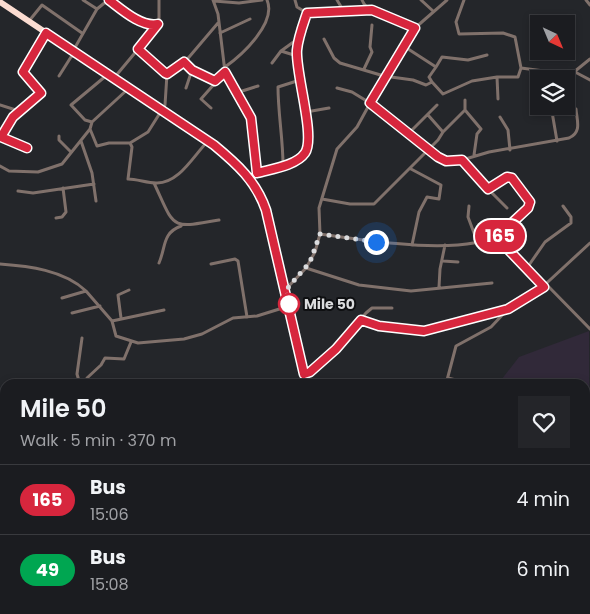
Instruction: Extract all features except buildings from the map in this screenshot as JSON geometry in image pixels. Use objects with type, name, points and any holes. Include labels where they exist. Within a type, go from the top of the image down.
[{"type":"highway","points":[[0,2],[208,141],[241,168],[260,193],[266,210],[290,306],[305,379]]},
{"type":"street","points":[[82,0],[97,9]]},
{"type":"street","points":[[59,76],[97,9],[109,0],[125,13],[149,24],[158,24]]},
{"type":"street","points":[[92,122],[85,120],[71,105],[110,77],[138,49],[158,24],[159,0]]},
{"type":"street","points":[[252,182],[257,173],[254,128],[249,112],[236,93],[225,70],[214,0],[262,0]]},
{"type":"street","points":[[210,108],[201,99],[265,24],[268,15],[268,0]]},
{"type":"street","points":[[295,0],[297,7],[307,13],[372,10]]},
{"type":"street","points":[[337,0],[343,10]]},
{"type":"street","points":[[362,0],[372,10],[415,28]]},
{"type":"street","points":[[421,0],[433,11]]},
{"type":"street","points":[[286,290],[306,268],[315,252],[320,234],[318,217],[334,154],[357,127],[402,45],[415,28],[447,0]]},
{"type":"street","points":[[464,0],[456,22],[458,34],[488,32],[514,35],[520,68],[516,78],[497,77],[472,81],[443,94],[429,77],[442,57],[468,60],[487,54]]},
{"type":"street","points":[[586,0],[590,6]]},
{"type":"street","points":[[29,22],[42,5],[82,33]]},
{"type":"street","points":[[257,173],[300,158],[308,147],[306,112],[297,56],[299,38],[307,13]]},
{"type":"street","points":[[220,33],[250,20]]},
{"type":"street","points":[[90,129],[97,146],[109,143],[130,144],[148,132],[162,111],[167,74],[184,62],[218,23]]},
{"type":"street","points":[[364,69],[372,52],[370,46],[372,25]]},
{"type":"street","points":[[27,148],[0,137],[8,123],[19,111],[41,93],[23,72],[46,33]]},
{"type":"street","points":[[272,64],[281,51],[299,38]]},
{"type":"street","points":[[324,40],[334,58],[340,63],[384,76],[412,80],[426,85],[432,82]]},
{"type":"street","points":[[402,45],[436,67]]},
{"type":"street","points":[[138,49],[167,74]]},
{"type":"street","points":[[281,51],[297,56]]},
{"type":"street","points":[[575,71],[590,59]]},
{"type":"street","points":[[184,62],[192,70],[217,82]]},
{"type":"street","points":[[520,68],[536,70]]},
{"type":"street","points":[[186,88],[192,70]]},
{"type":"street","points":[[575,72],[590,80]]},
{"type":"street","points":[[497,77],[498,99]]},
{"type":"street","points":[[283,165],[281,129],[277,109],[278,87],[300,80]]},
{"type":"street","points":[[236,93],[258,86]]},
{"type":"street","points":[[337,88],[352,92],[370,103],[409,132],[427,149],[446,161],[462,160],[474,155],[557,141],[577,133],[576,109]]},
{"type":"street","points":[[0,166],[9,171],[38,172],[62,164],[90,129],[92,122],[128,89]]},
{"type":"street","points":[[465,100],[465,110],[482,129],[477,134],[474,155]]},
{"type":"street","points":[[0,105],[19,111]]},
{"type":"street","points":[[409,132],[437,105]]},
{"type":"street","points":[[306,112],[329,108]]},
{"type":"street","points":[[322,198],[350,204],[374,204],[411,169],[427,149],[438,140],[442,132],[465,110]]},
{"type":"street","points":[[428,115],[442,132]]},
{"type":"street","points":[[553,115],[557,141]]},
{"type":"street","points":[[500,117],[508,130],[510,150]]},
{"type":"street","points":[[59,136],[59,140],[71,152]]},
{"type":"street","points":[[81,141],[94,184],[96,200]]},
{"type":"street","points":[[130,144],[132,147],[128,179],[154,183],[168,181],[177,175],[208,141]]},
{"type":"street","points":[[462,160],[507,208]]},
{"type":"street","points":[[411,169],[441,185],[439,200],[427,197],[420,209],[412,245]]},
{"type":"street","points":[[320,234],[412,245],[444,245],[477,241],[499,235],[528,208],[530,202],[510,176],[488,189]]},
{"type":"street","points":[[154,183],[174,222],[181,226]]},
{"type":"street","points":[[18,191],[33,193],[94,184]]},
{"type":"street","points":[[56,218],[62,217],[66,212],[63,188]]},
{"type":"street","points":[[469,206],[468,217],[477,241]]},
{"type":"street","points":[[524,267],[529,265],[545,242],[571,223],[571,217],[563,206]]},
{"type":"street","points":[[172,229],[219,220]]},
{"type":"street","points":[[159,263],[165,251],[166,236],[172,229],[174,222]]},
{"type":"street","points":[[499,235],[502,243],[512,251],[524,267],[590,329]]},
{"type":"street","points":[[361,320],[379,326],[424,331],[508,309],[546,286],[590,243]]},
{"type":"street","points":[[439,287],[444,245]]},
{"type":"street","points":[[211,264],[235,259],[238,261],[247,317]]},
{"type":"street","points":[[443,261],[458,262]]},
{"type":"street","points":[[0,264],[23,266],[61,276],[79,284],[112,321],[116,336],[131,342],[148,343],[184,339],[202,334],[233,318],[257,316],[290,306]]},
{"type":"street","points":[[306,268],[368,286],[411,291],[492,283]]},
{"type":"street","points":[[121,318],[118,295],[129,290]]},
{"type":"street","points":[[62,298],[86,291]]},
{"type":"street","points":[[72,313],[100,306]]},
{"type":"street","points":[[304,374],[310,372],[336,349],[372,308],[392,308]]},
{"type":"street","points":[[452,379],[448,378],[456,346],[491,328],[508,309]]},
{"type":"street","points":[[112,321],[164,310]]},
{"type":"street","points":[[79,379],[82,338]]},
{"type":"street","points":[[87,379],[102,365],[105,358],[124,359],[131,342]]},
{"type":"shaded area","points":[[589,331],[589,379],[502,379],[519,357]]},
{"type":"bus line","name":"165","points":[[27,148],[1,137],[13,117],[42,91],[23,72],[24,67],[46,33],[214,145],[241,168],[260,193],[272,231],[304,374],[310,372],[336,349],[361,320],[379,326],[410,331],[424,331],[478,315],[508,309],[529,298],[544,287],[524,267],[512,251],[502,243],[499,235],[528,208],[530,202],[512,178],[510,176],[507,177],[488,189],[462,160],[446,161],[438,157],[409,132],[370,103],[402,45],[415,28],[384,17],[372,10],[307,13],[299,38],[297,56],[306,112],[308,147],[300,158],[290,164],[257,173],[254,128],[251,118],[225,72],[217,82],[192,70],[184,62],[176,69],[167,74],[165,73],[138,49],[158,24],[154,26],[125,13],[109,0]]},
{"type":"place","name":"Mile 50","points":[[289,304]]},
{"type":"route","points":[[289,304],[286,290],[310,262],[320,234],[376,242]]}]
